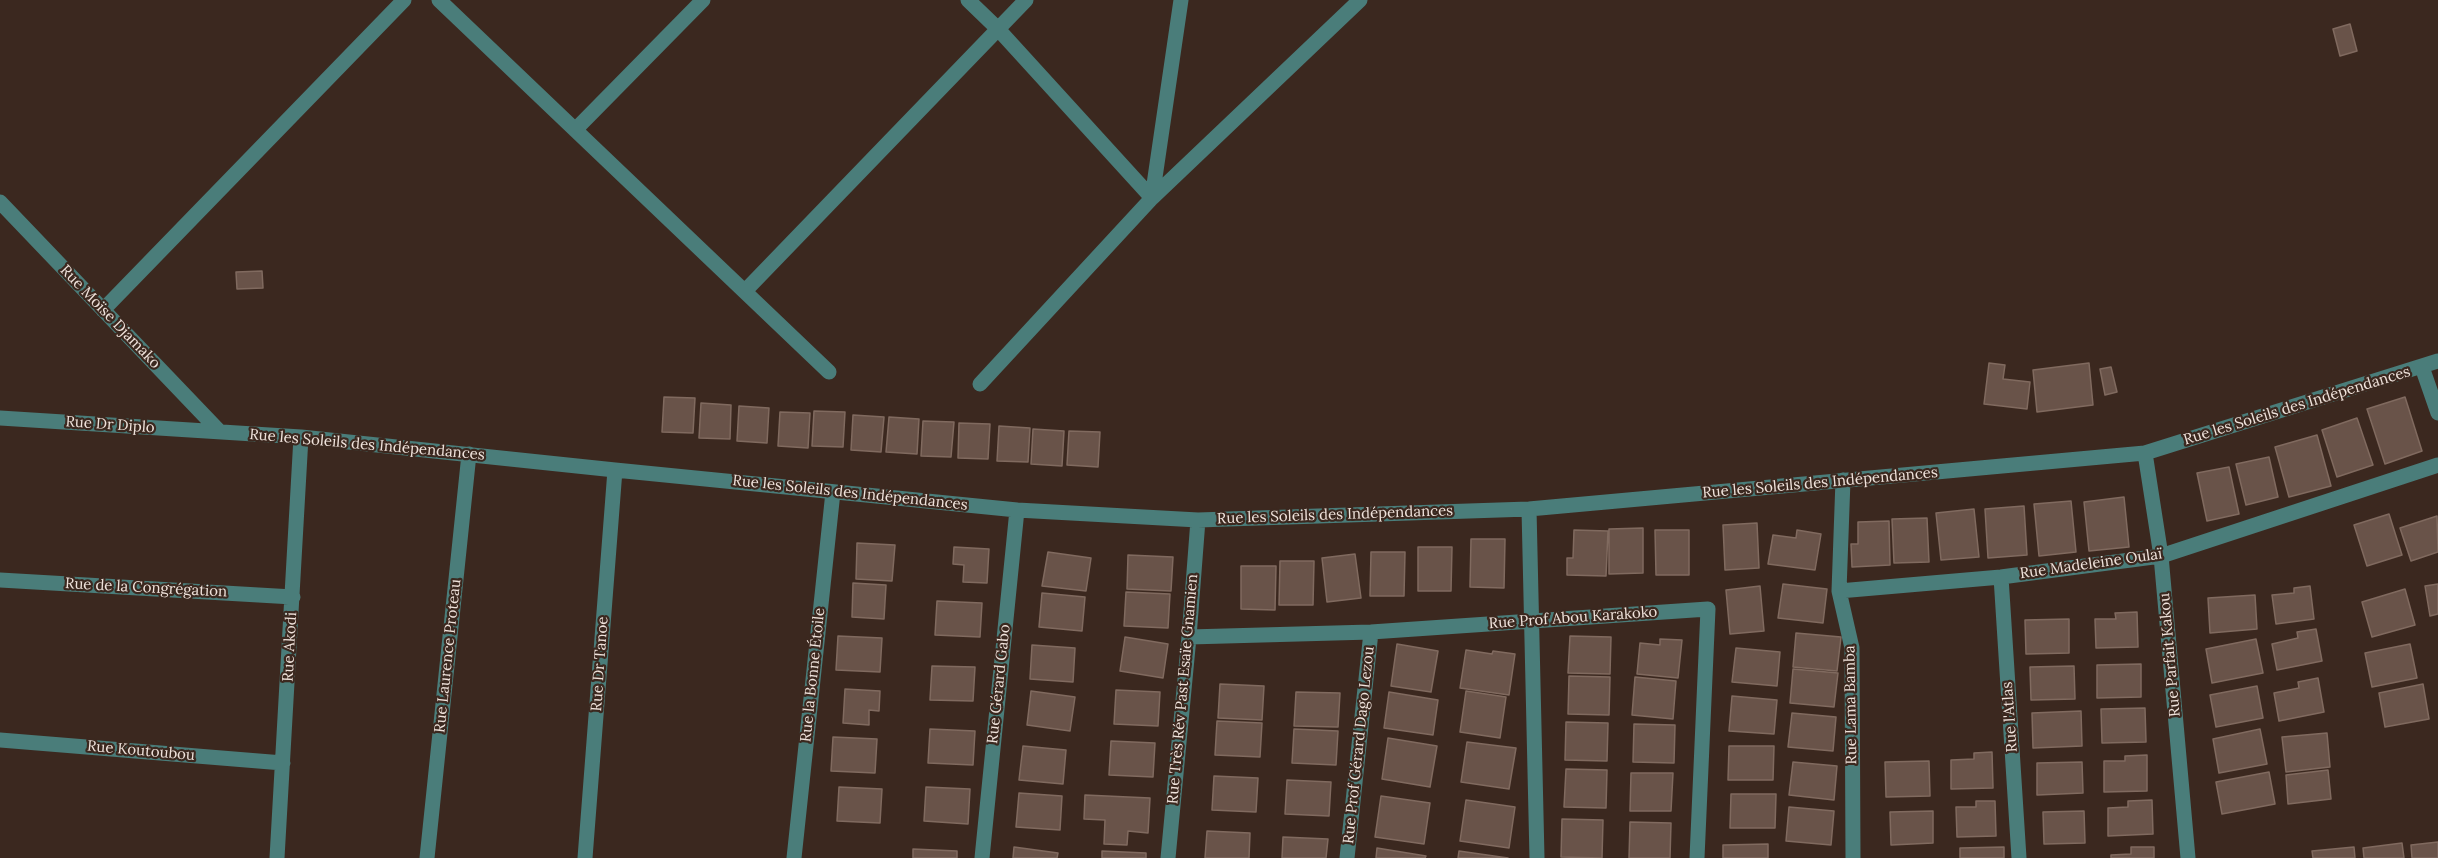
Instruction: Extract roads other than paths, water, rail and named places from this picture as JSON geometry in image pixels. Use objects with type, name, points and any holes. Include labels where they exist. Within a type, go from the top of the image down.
[{"type":"street","points":[[103,310],[404,0]]},
{"type":"street","points":[[438,0],[829,372]]},
{"type":"street","points":[[575,130],[703,0]]},
{"type":"street","points":[[968,0],[998,29],[1152,198]]},
{"type":"street","points":[[745,291],[1026,0]]},
{"type":"street","points":[[1152,198],[1181,0]]},
{"type":"street","points":[[980,384],[1152,198],[1360,0]]},
{"type":"street","name":"Rue Moïse Djamako","points":[[0,202],[220,432]]},
{"type":"street","name":"Rue les Soleils des Indépendances","points":[[220,432],[301,436],[1017,510],[1198,520],[1529,509],[2145,453],[2438,361]]},
{"type":"street","points":[[2422,367],[2438,413]]},
{"type":"street","name":"Rue Dr Diplo","points":[[0,418],[220,432]]},
{"type":"street","name":"Rue Akodi","points":[[277,858],[301,436]]},
{"type":"street","name":"Rue Parfait Kakou","points":[[2145,453],[2161,556],[2188,858]]},
{"type":"street","name":"Rue Laurence Proteau","points":[[427,858],[469,454]]},
{"type":"street","name":"Rue Madeleine Oulaï","points":[[1839,591],[2001,577],[2161,556],[2438,465]]},
{"type":"street","name":"Rue Dr Tanoe","points":[[585,858],[615,470]]},
{"type":"street","name":"Rue Lama Bamba","points":[[1843,480],[1839,591],[1852,648],[1853,858]]},
{"type":"street","name":"Rue la Bonne Étoile","points":[[794,858],[833,492]]},
{"type":"street","points":[[1529,509],[1537,858]]},
{"type":"street","name":"Rue Gérard Gabo","points":[[982,858],[1017,510]]},
{"type":"street","name":"Rue Très Rév Past Esaïe Gnamien","points":[[1168,858],[1198,520]]},
{"type":"street","name":"Rue l'Atlas","points":[[2001,577],[2019,858]]},
{"type":"street","name":"Rue de la Congrégation","points":[[0,580],[292,597]]},
{"type":"street","name":"Rue Prof Abou Karakoko","points":[[1189,637],[1371,632],[1708,609],[1697,858]]},
{"type":"street","name":"Rue Prof Gérard Dago Lezou","points":[[1347,858],[1371,632]]},
{"type":"street","name":"Rue Koutoubou","points":[[0,740],[283,763]]}]
